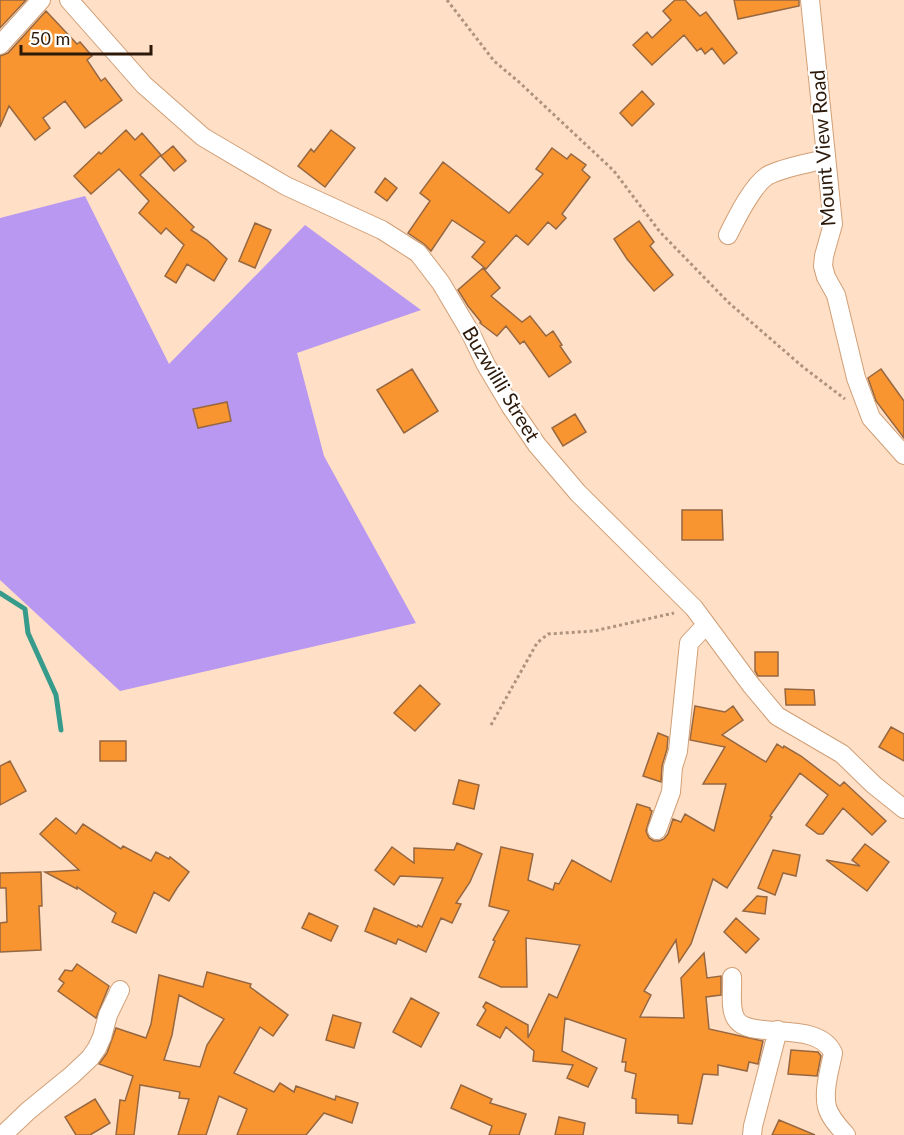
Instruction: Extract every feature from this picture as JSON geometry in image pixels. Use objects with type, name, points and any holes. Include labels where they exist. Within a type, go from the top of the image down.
[{"type":"street","points":[[0,45],[41,0]]},
{"type":"street","name":"Buzwilili Street","points":[[69,0],[144,85],[203,136],[286,186],[382,230],[418,253],[441,283],[511,408],[537,445],[578,493],[694,608],[777,716],[842,754],[904,809]]},
{"type":"street","name":"Mount View Road","points":[[810,0],[833,224],[823,266],[836,295],[856,378],[871,418],[904,455]]},
{"type":"street","points":[[728,235],[749,197],[766,177],[791,167],[825,159]]},
{"type":"street","points":[[657,830],[671,792],[673,767],[678,751],[689,643],[706,625]]},
{"type":"street","points":[[732,977],[734,1014],[742,1025],[812,1036],[830,1047],[833,1053],[826,1092],[827,1107],[846,1135]]},
{"type":"street","points":[[4,1129],[64,1082],[90,1058],[102,1037],[108,1014],[120,990]]},
{"type":"street","points":[[752,1135],[778,1030]]},
{"type":"path","points":[[447,0],[494,61],[614,171],[660,232],[728,302],[803,367],[845,399]]},
{"type":"path","points":[[491,725],[537,643],[548,634],[594,631],[694,608]]},
{"type":"shaded area","points":[[85,196],[169,364],[305,225],[421,310],[297,353],[324,456],[416,623],[120,691],[0,580],[0,218]]},
{"type":"building","points":[[0,0],[26,0],[0,28]]},
{"type":"building","points":[[675,0],[685,0],[700,16],[706,12],[737,53],[724,64],[712,48],[705,54],[701,48],[697,51],[684,35],[652,65],[633,45],[647,32],[652,38],[671,20],[663,11]]},
{"type":"building","points":[[734,0],[799,0],[799,6],[738,19]]},
{"type":"building","points":[[46,11],[77,44],[80,42],[92,56],[87,60],[101,81],[105,78],[122,100],[85,128],[65,101],[43,118],[50,128],[35,140],[9,106],[0,127],[0,56],[8,53]]},
{"type":"building","points":[[642,91],[654,104],[632,126],[620,113]]},
{"type":"building","points":[[126,130],[135,140],[142,133],[161,155],[140,175],[194,227],[191,230],[207,240],[227,259],[214,281],[187,264],[176,283],[165,276],[184,245],[166,228],[161,234],[139,213],[149,201],[119,169],[91,194],[74,176]]},
{"type":"building","points":[[331,130],[355,148],[325,187],[298,166],[311,149],[314,152]]},
{"type":"building","points":[[173,146],[186,161],[174,171],[161,156]]},
{"type":"building","points":[[552,148],[567,159],[571,154],[586,165],[582,170],[590,177],[562,214],[566,218],[556,229],[548,222],[528,245],[516,235],[486,269],[472,257],[485,242],[452,220],[431,251],[408,233],[430,201],[420,193],[443,162],[509,213],[543,174],[536,169]]},
{"type":"building","points":[[385,178],[397,188],[387,201],[375,192]]},
{"type":"building","points":[[639,221],[654,242],[650,246],[673,275],[654,291],[627,259],[614,239]]},
{"type":"building","points":[[255,223],[271,230],[255,268],[239,261]]},
{"type":"building","points":[[483,268],[500,288],[491,296],[522,322],[530,316],[546,336],[553,331],[571,362],[549,377],[524,341],[520,344],[506,326],[497,336],[480,323],[458,290]]},
{"type":"building","points":[[412,369],[438,411],[404,433],[377,390]]},
{"type":"building","points":[[881,369],[904,401],[904,438],[876,401],[868,378]]},
{"type":"building","points":[[227,402],[231,421],[198,428],[193,409]]},
{"type":"building","points":[[575,414],[586,432],[563,446],[552,428]]},
{"type":"building","points":[[682,510],[722,510],[723,540],[682,540]]},
{"type":"building","points":[[755,652],[778,652],[778,676],[758,676],[755,671]]},
{"type":"building","points":[[420,685],[440,704],[415,731],[394,713]]},
{"type":"building","points":[[785,689],[814,690],[815,705],[786,705]]},
{"type":"building","points":[[695,706],[725,712],[733,706],[743,720],[722,735],[766,762],[777,744],[783,748],[784,746],[840,786],[844,782],[886,821],[872,835],[843,808],[823,834],[818,834],[806,825],[828,795],[800,773],[770,816],[772,817],[727,888],[713,879],[691,944],[679,962],[676,940],[644,991],[651,995],[640,1017],[684,1018],[681,978],[704,953],[707,978],[721,976],[721,995],[706,997],[709,1029],[763,1041],[758,1064],[749,1062],[747,1071],[718,1065],[718,1075],[703,1074],[692,1124],[678,1123],[678,1115],[636,1113],[636,1099],[632,1098],[636,1074],[625,1071],[626,1062],[622,1062],[626,1039],[565,1018],[562,1051],[597,1068],[588,1087],[567,1078],[573,1065],[533,1061],[534,1051],[506,1027],[500,1038],[477,1025],[486,1010],[483,1007],[486,1002],[528,1025],[528,1038],[549,994],[557,998],[580,945],[526,938],[527,987],[501,987],[479,977],[495,941],[493,940],[509,911],[489,906],[501,847],[533,854],[528,880],[553,890],[555,883],[559,884],[572,860],[611,882],[637,804],[650,808],[652,811],[646,831],[649,838],[654,841],[664,839],[673,819],[681,822],[685,814],[714,831],[726,784],[703,784],[725,747],[690,740]]},
{"type":"building","points":[[891,727],[904,734],[904,761],[879,747]]},
{"type":"building","points":[[658,733],[668,737],[661,782],[643,776]]},
{"type":"building","points":[[100,741],[126,741],[126,761],[100,761]]},
{"type":"building","points":[[10,761],[26,791],[0,805],[0,766]]},
{"type":"building","points":[[459,780],[479,785],[474,809],[453,804]]},
{"type":"building","points":[[56,818],[76,834],[83,824],[121,849],[123,846],[151,861],[156,852],[169,859],[170,857],[189,872],[169,901],[154,892],[136,933],[112,922],[116,913],[77,887],[77,889],[45,872],[79,870],[40,834]]},
{"type":"building","points":[[457,843],[482,854],[470,882],[456,903],[461,904],[452,923],[441,918],[426,952],[398,939],[396,944],[365,931],[374,908],[417,927],[418,925],[422,927],[443,878],[400,876],[394,885],[375,870],[392,847],[414,863],[414,848],[454,850]]},
{"type":"building","points":[[865,844],[889,862],[867,891],[826,860],[860,866],[852,860]]},
{"type":"building","points":[[773,850],[800,855],[796,876],[783,873],[775,895],[758,888]]},
{"type":"building","points":[[41,872],[42,906],[39,906],[41,950],[0,952],[0,923],[7,922],[6,888],[0,888],[0,873]]},
{"type":"building","points":[[757,896],[767,897],[765,914],[743,911]]},
{"type":"building","points":[[309,913],[338,926],[331,941],[302,928]]},
{"type":"building","points":[[736,918],[759,939],[746,953],[724,932]]},
{"type":"building","points":[[77,964],[109,986],[96,1018],[58,991],[64,983],[59,979],[65,970],[72,971]]},
{"type":"building","points":[[207,972],[251,984],[250,987],[288,1015],[273,1036],[260,1027],[234,1073],[274,1092],[280,1083],[294,1092],[296,1086],[335,1100],[336,1096],[358,1103],[352,1123],[324,1113],[306,1135],[237,1135],[247,1109],[219,1096],[206,1135],[178,1135],[189,1099],[179,1098],[180,1092],[140,1085],[134,1135],[116,1135],[120,1100],[125,1101],[133,1076],[99,1064],[107,1053],[116,1028],[146,1038],[151,1024],[159,975],[203,987]],"holes":[[[179,995],[224,1019],[207,1045],[200,1067],[164,1060],[172,1035]]]},
{"type":"building","points":[[411,998],[439,1013],[421,1047],[393,1032]]},
{"type":"building","points":[[333,1015],[361,1023],[354,1048],[326,1040]]},
{"type":"building","points":[[791,1050],[818,1052],[821,1056],[817,1076],[788,1074]]},
{"type":"building","points":[[461,1085],[492,1099],[490,1103],[526,1114],[519,1135],[489,1135],[492,1126],[451,1108]]},
{"type":"building","points":[[95,1099],[110,1123],[90,1135],[76,1135],[65,1117]]},
{"type":"building","points":[[559,1117],[585,1123],[583,1135],[555,1135]]},
{"type":"building","points":[[779,1120],[815,1135],[772,1135]]},
{"type":"waterway","points":[[0,593],[25,609],[28,633],[56,695],[61,730]]}]
